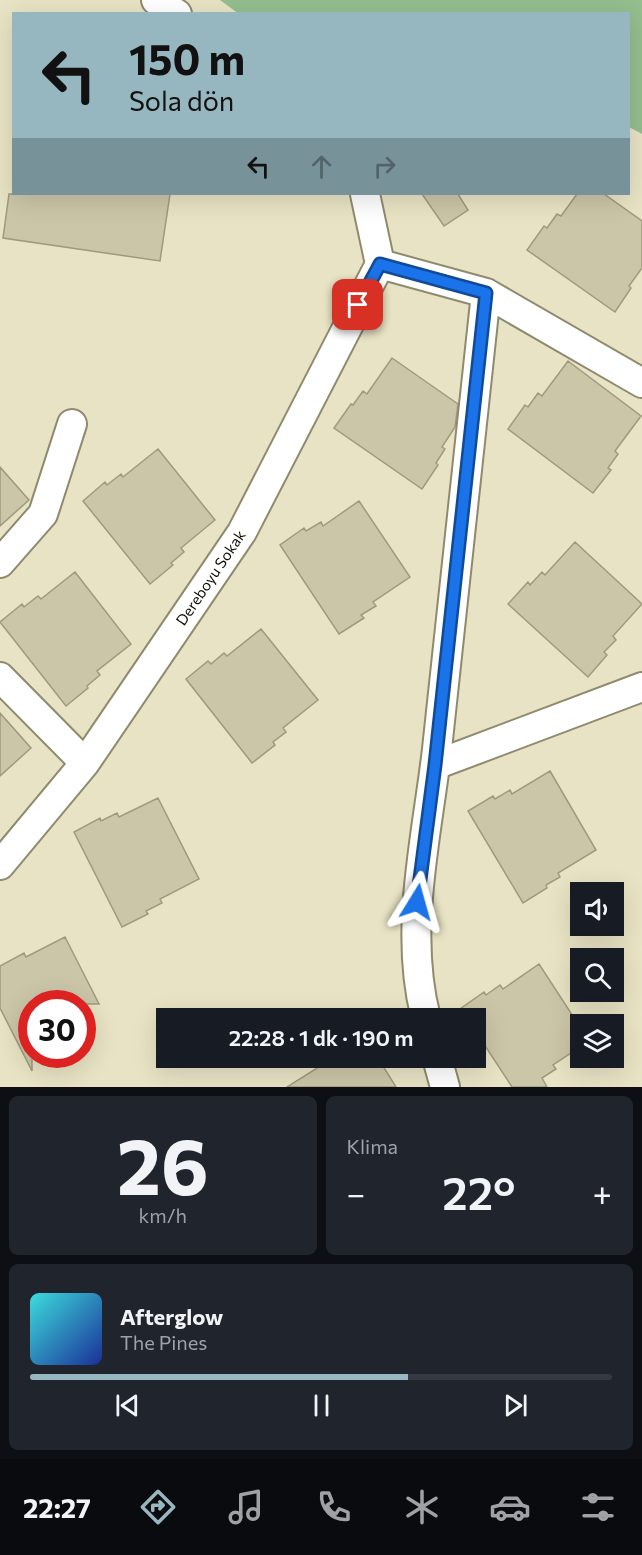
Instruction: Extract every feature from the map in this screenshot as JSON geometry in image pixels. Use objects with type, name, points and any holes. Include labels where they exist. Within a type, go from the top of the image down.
[{"type":"street","points":[[156,0],[174,12]]},
{"type":"street","points":[[365,195],[380,264],[486,293],[642,383]]},
{"type":"street","name":"Dereboyu Sokak","points":[[0,865],[85,763],[242,532],[380,264]]},
{"type":"street","points":[[424,1008],[419,990],[417,902],[435,765],[486,293]]},
{"type":"street","points":[[0,562],[43,514],[72,424]]},
{"type":"street","points":[[0,677],[85,763]]},
{"type":"street","points":[[435,765],[642,687]]},
{"type":"street","points":[[440,1068],[445,1087]]},
{"type":"green space","points":[[220,0],[642,0],[642,134],[630,128],[630,12],[236,12]]},
{"type":"building","points":[[9,194],[170,195],[160,261],[3,238]]},
{"type":"building","points":[[423,195],[459,195],[468,210],[444,226]]},
{"type":"building","points":[[576,195],[605,195],[642,221],[642,268],[615,312],[527,250],[544,226],[547,228],[557,214],[561,216]]},
{"type":"building","points":[[392,358],[458,404],[455,427],[442,447],[445,449],[436,463],[438,465],[422,489],[334,428],[363,391],[367,394]]},
{"type":"building","points":[[568,361],[641,416],[615,451],[618,454],[608,468],[611,470],[593,493],[508,429],[525,405],[528,407],[538,393],[542,396]]},
{"type":"building","points":[[158,449],[215,520],[181,548],[184,552],[171,563],[173,565],[150,584],[83,501],[105,482],[107,485],[121,474],[123,477]]},
{"type":"building","points":[[0,467],[29,500],[0,526]]},
{"type":"building","points":[[359,501],[410,577],[373,602],[376,606],[361,615],[364,618],[339,634],[280,545],[304,528],[306,531],[321,522],[323,526]]},
{"type":"building","points":[[575,542],[642,604],[613,636],[616,640],[604,652],[607,655],[588,677],[508,604],[528,582],[530,585],[542,572],[545,575]]},
{"type":"building","points":[[75,572],[131,644],[97,671],[100,675],[66,706],[0,622],[22,604],[24,607],[38,596],[41,599]]},
{"type":"building","points":[[261,629],[318,700],[283,728],[286,732],[273,742],[275,745],[252,763],[186,679],[208,661],[211,664],[224,653],[227,656]]},
{"type":"building","points":[[0,713],[31,748],[0,776]]},
{"type":"building","points":[[550,771],[596,850],[558,873],[560,877],[523,903],[468,811],[493,796],[495,799],[510,790],[512,794]]},
{"type":"building","points":[[158,798],[199,879],[160,899],[162,903],[146,911],[148,914],[122,927],[74,832],[100,818],[101,821],[117,813],[119,817]]},
{"type":"building","points":[[65,937],[92,990],[18,990],[18,1043],[0,1008],[0,966],[24,953],[26,957]]},
{"type":"building","points":[[539,964],[572,1014],[570,1054],[553,1065],[556,1069],[542,1078],[547,1087],[512,1087],[486,1047],[486,1008],[461,1008],[484,992],[486,995],[500,985],[503,989]]},
{"type":"building","points":[[317,1068],[384,1068],[396,1087],[287,1087]]},
{"type":"route","points":[[358,305],[380,264],[486,293],[435,765],[417,902]]}]
